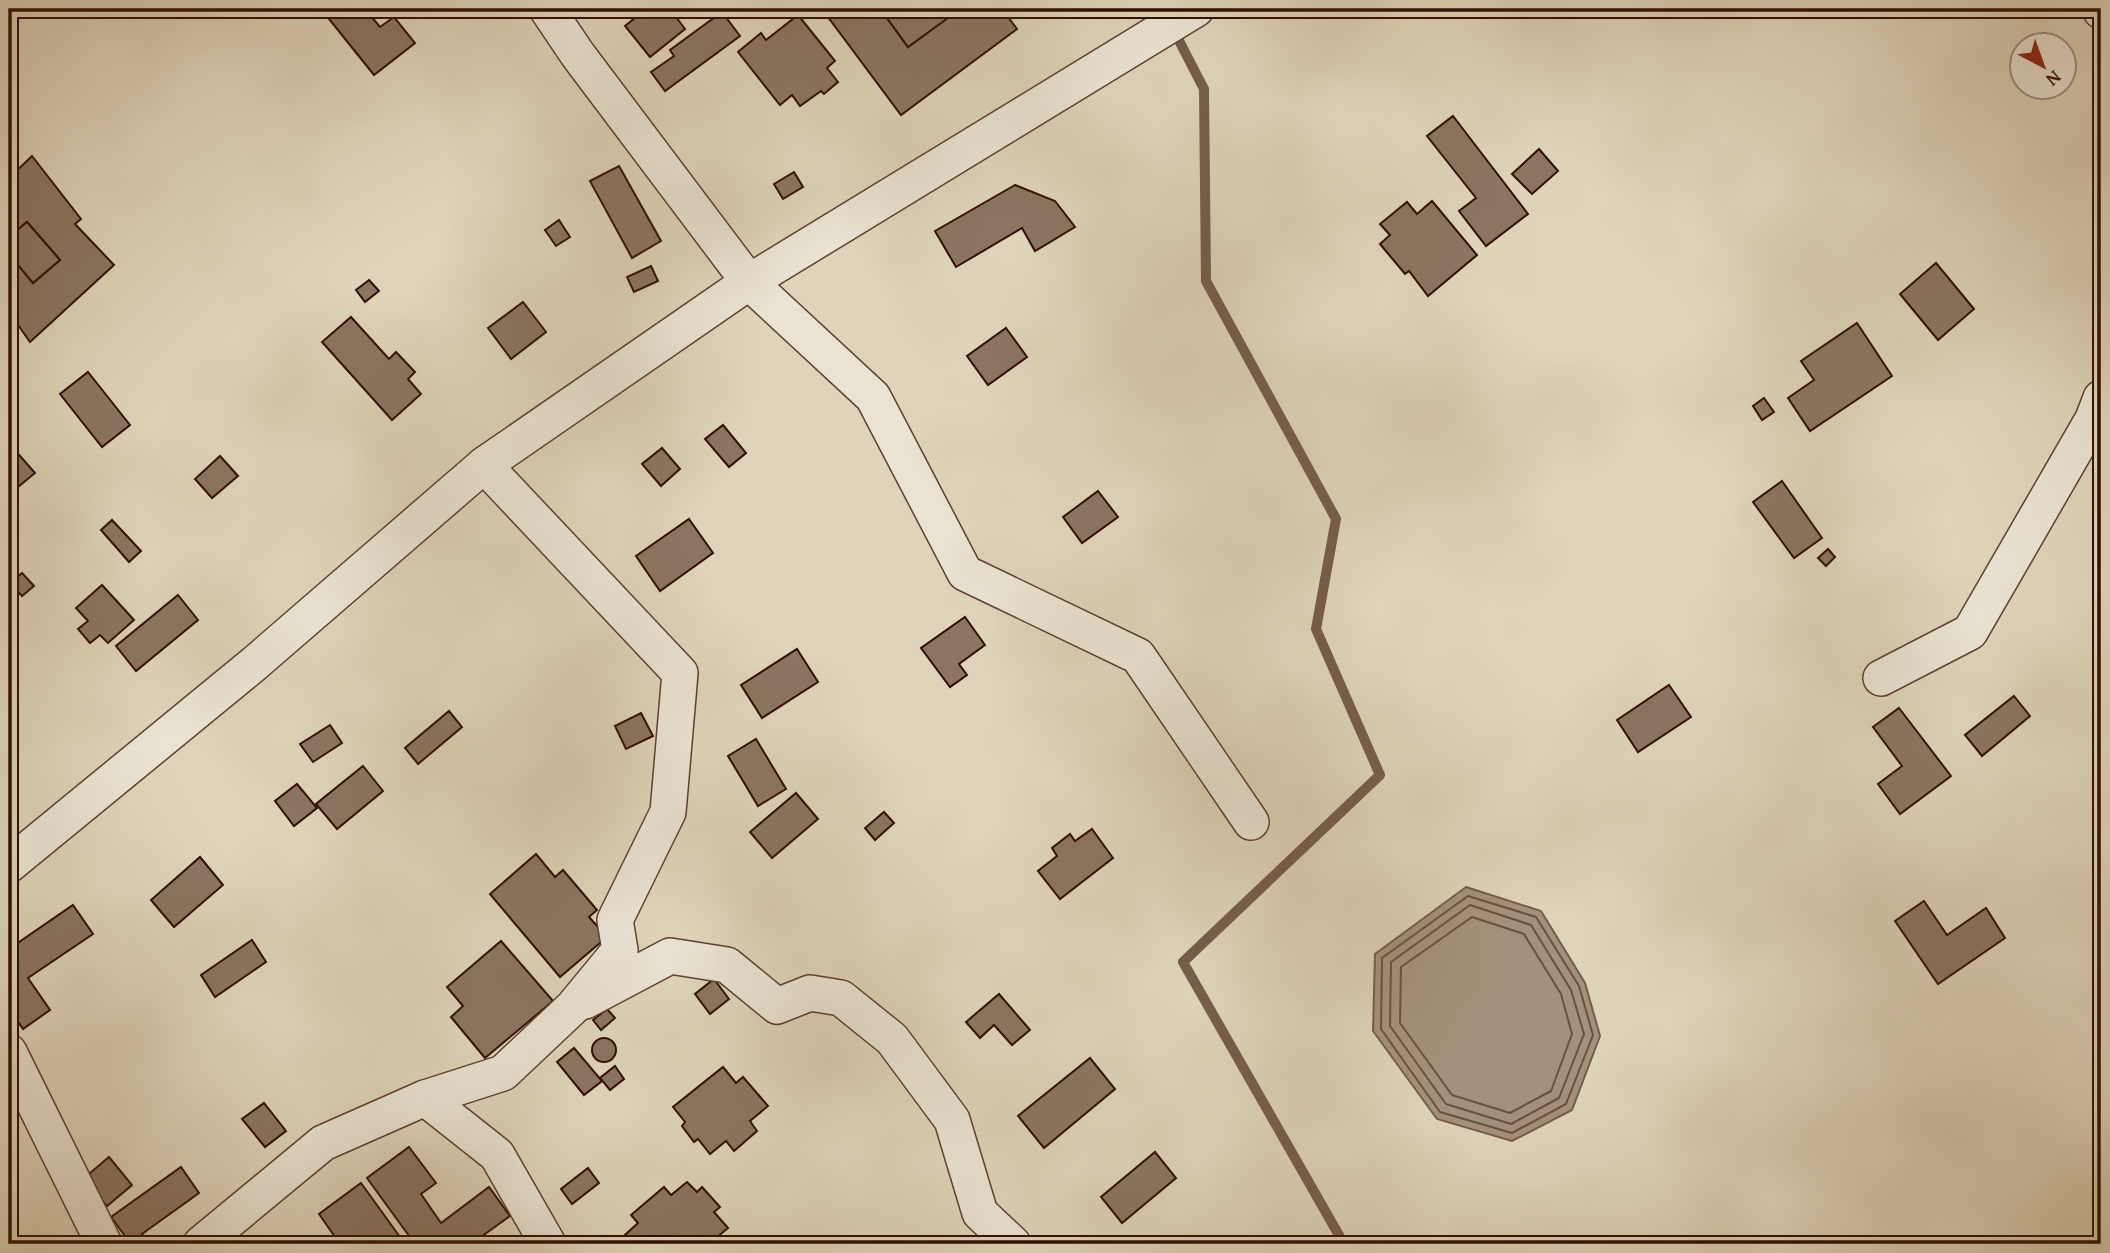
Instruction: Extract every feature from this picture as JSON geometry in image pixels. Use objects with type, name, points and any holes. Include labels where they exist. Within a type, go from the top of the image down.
[{"type":"street","points":[[547,9],[749,282],[873,397],[965,573],[1138,656],[1251,822]]},
{"type":"street","points":[[9,864],[254,664],[484,465],[749,282],[1181,18]]},
{"type":"street","points":[[1881,678],[1970,632],[2094,419],[2101,398]]},
{"type":"street","points":[[201,1244],[323,1143],[425,1098],[503,1073],[573,1007],[620,950],[615,920],[668,812],[680,673],[484,465]]},
{"type":"street","points":[[573,1007],[670,956],[727,965],[777,1006],[810,993],[841,998],[892,1039],[952,1120],[980,1213],[1013,1244]]},
{"type":"street","points":[[9,1052],[104,1244]]},
{"type":"street","points":[[425,1098],[497,1155],[548,1244]]},
{"type":"water","points":[[1466,887],[1541,911],[1585,983],[1600,1036],[1572,1110],[1512,1141],[1437,1119],[1373,1031],[1375,954]]},
{"type":"building","points":[[321,9],[365,9],[380,27],[394,17],[415,43],[374,75]]},
{"type":"building","points":[[646,9],[670,9],[685,29],[650,57],[625,26]]},
{"type":"building","points":[[822,9],[884,9],[882,11],[908,47],[958,9],[1002,9],[1017,29],[901,115]]},
{"type":"building","points":[[959,10],[908,47],[882,11]]},
{"type":"building","points":[[722,12],[740,36],[665,91],[651,72],[674,56],[670,50]]},
{"type":"building","points":[[798,15],[835,61],[827,68],[838,82],[824,94],[821,91],[800,106],[792,95],[780,105],[738,52],[761,33],[766,40]]},
{"type":"building","points":[[1453,116],[1528,214],[1486,246],[1459,211],[1476,198],[1427,136]]},
{"type":"building","points":[[1539,149],[1558,171],[1532,194],[1512,174]]},
{"type":"building","points":[[32,156],[81,219],[75,224],[114,265],[30,342],[9,312],[9,254],[33,283],[60,260],[27,222],[9,237],[9,178]]},
{"type":"building","points":[[619,166],[661,241],[632,258],[590,181]]},
{"type":"building","points":[[794,172],[803,187],[783,199],[774,184]]},
{"type":"building","points":[[1015,185],[1055,201],[1075,227],[1035,251],[1022,228],[956,267],[935,231]]},
{"type":"building","points":[[1432,201],[1477,255],[1428,296],[1409,271],[1405,274],[1380,244],[1390,235],[1380,224],[1407,202],[1417,214]]},
{"type":"building","points":[[559,220],[570,237],[556,246],[545,230]]},
{"type":"building","points":[[27,222],[60,260],[33,283],[9,254],[9,237]]},
{"type":"building","points":[[1936,263],[1974,309],[1938,340],[1900,294]]},
{"type":"building","points":[[651,266],[658,281],[634,292],[627,277]]},
{"type":"building","points":[[369,280],[379,291],[365,302],[356,290]]},
{"type":"building","points":[[523,302],[546,332],[511,359],[488,328]]},
{"type":"building","points":[[351,317],[389,359],[396,352],[415,372],[408,379],[421,394],[392,420],[322,342]]},
{"type":"building","points":[[1857,323],[1892,376],[1810,431],[1788,398],[1814,380],[1801,361]]},
{"type":"building","points":[[1006,328],[1027,357],[988,385],[967,356]]},
{"type":"building","points":[[88,372],[130,425],[102,447],[60,394]]},
{"type":"building","points":[[1764,398],[1774,412],[1762,420],[1753,406]]},
{"type":"building","points":[[723,425],[746,453],[729,467],[705,439]]},
{"type":"building","points":[[13,448],[35,473],[18,487],[9,476],[9,452]]},
{"type":"building","points":[[662,448],[680,469],[661,486],[642,464]]},
{"type":"building","points":[[220,456],[238,476],[212,498],[195,479]]},
{"type":"building","points":[[1782,481],[1822,538],[1794,558],[1753,502]]},
{"type":"building","points":[[1098,491],[1118,517],[1082,543],[1063,517]]},
{"type":"building","points":[[689,519],[713,553],[660,591],[636,556]]},
{"type":"building","points":[[112,520],[141,551],[129,562],[101,530]]},
{"type":"building","points":[[1828,549],[1835,557],[1826,566],[1818,558]]},
{"type":"building","points":[[22,573],[34,586],[22,596],[10,583]]},
{"type":"building","points":[[102,585],[134,620],[108,643],[100,635],[90,643],[78,629],[88,621],[76,608]]},
{"type":"building","points":[[178,595],[198,620],[136,671],[116,646]]},
{"type":"building","points":[[965,617],[985,645],[959,664],[967,675],[950,687],[921,648]]},
{"type":"building","points":[[797,649],[818,682],[762,718],[741,685]]},
{"type":"building","points":[[1669,685],[1691,717],[1638,752],[1617,720]]},
{"type":"building","points":[[2014,696],[2030,716],[1982,756],[1965,735]]},
{"type":"building","points":[[1899,708],[1951,776],[1900,814],[1878,784],[1902,766],[1873,727]]},
{"type":"building","points":[[449,711],[462,727],[418,764],[405,748]]},
{"type":"building","points":[[641,713],[653,736],[626,749],[615,726]]},
{"type":"building","points":[[330,725],[342,743],[313,762],[300,744]]},
{"type":"building","points":[[756,739],[786,789],[758,806],[728,756]]},
{"type":"building","points":[[363,766],[383,791],[337,829],[316,804]]},
{"type":"building","points":[[297,784],[317,808],[294,826],[275,801]]},
{"type":"building","points":[[796,793],[818,819],[772,858],[750,832]]},
{"type":"building","points":[[884,812],[894,823],[875,840],[865,828]]},
{"type":"building","points":[[1092,829],[1113,858],[1060,899],[1038,871],[1057,856],[1052,848],[1070,834],[1075,841]]},
{"type":"building","points":[[536,854],[555,877],[563,870],[597,910],[589,917],[607,937],[560,977],[490,894]]},
{"type":"building","points":[[200,857],[223,885],[174,927],[151,900]]},
{"type":"building","points":[[1924,901],[1947,935],[1986,908],[2005,938],[1938,984],[1895,921]]},
{"type":"building","points":[[73,905],[93,934],[28,978],[50,1010],[23,1029],[9,1008],[9,949]]},
{"type":"building","points":[[252,940],[266,962],[215,997],[201,975]]},
{"type":"building","points":[[501,941],[553,1001],[485,1058],[451,1017],[463,1006],[447,987]]},
{"type":"building","points":[[714,979],[729,999],[710,1014],[695,994]]},
{"type":"building","points":[[999,994],[1030,1030],[1012,1045],[994,1025],[980,1038],[966,1022]]},
{"type":"building","points":[[607,1009],[615,1018],[601,1030],[593,1020]]},
{"type":"building","points":[[604,1038],[615,1045],[616,1050],[609,1061],[604,1062],[593,1055],[592,1050],[599,1039]]},
{"type":"building","points":[[574,1048],[602,1081],[584,1095],[557,1062]]},
{"type":"building","points":[[1090,1058],[1115,1089],[1044,1148],[1018,1116]]},
{"type":"building","points":[[615,1066],[624,1079],[610,1090],[600,1078]]},
{"type":"building","points":[[723,1067],[736,1083],[743,1077],[768,1106],[750,1121],[757,1131],[734,1151],[726,1141],[710,1154],[698,1139],[694,1142],[682,1126],[685,1122],[673,1107]]},
{"type":"building","points":[[264,1103],[286,1131],[265,1147],[242,1119]]},
{"type":"building","points":[[409,1147],[436,1183],[421,1194],[441,1223],[489,1187],[510,1216],[471,1244],[415,1244],[367,1178]]},
{"type":"building","points":[[1155,1152],[1176,1178],[1122,1223],[1101,1197]]},
{"type":"building","points":[[109,1157],[132,1185],[107,1206],[83,1179]]},
{"type":"building","points":[[181,1167],[199,1193],[142,1234],[146,1240],[140,1244],[131,1244],[111,1217]]},
{"type":"building","points":[[588,1168],[599,1183],[572,1204],[561,1189]]},
{"type":"building","points":[[687,1182],[697,1192],[702,1187],[720,1207],[714,1212],[728,1228],[709,1244],[615,1244],[638,1223],[631,1215],[664,1187],[671,1195]]},
{"type":"building","points":[[361,1183],[405,1244],[361,1244],[359,1241],[355,1244],[340,1244],[319,1214]]},
{"type":"waterway","points":[[1174,31],[1204,89],[1206,281],[1336,519],[1316,629],[1380,775],[1183,962],[1344,1244]]}]
